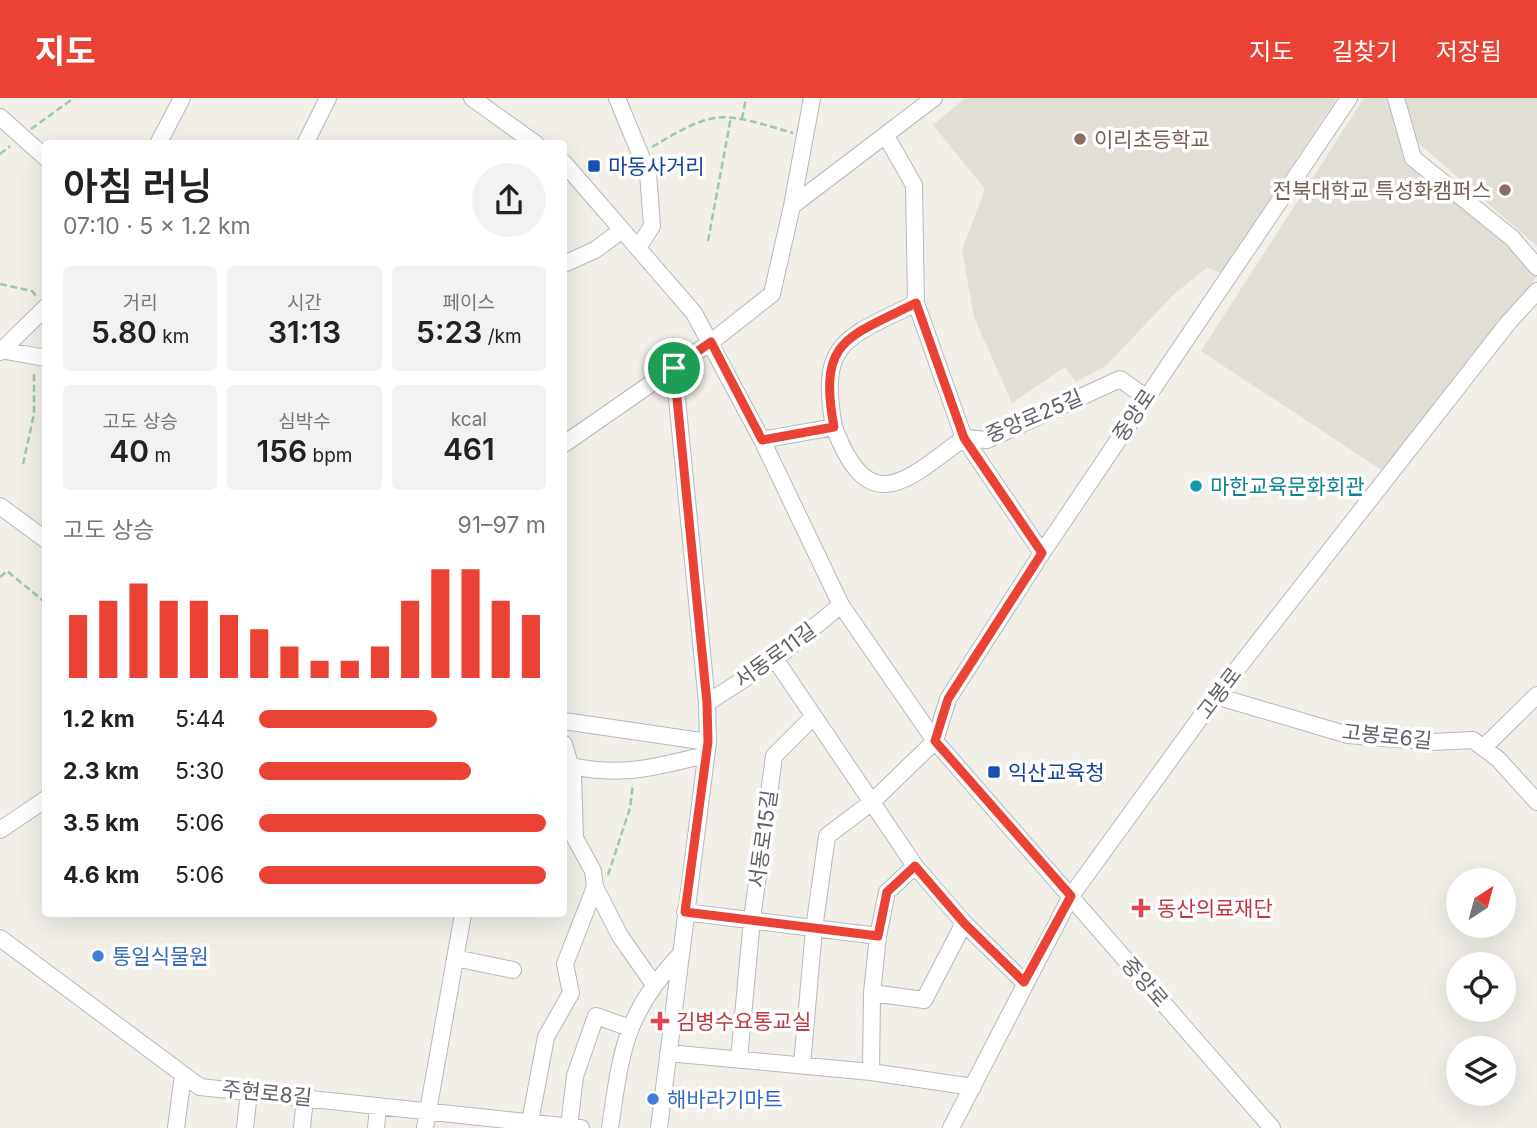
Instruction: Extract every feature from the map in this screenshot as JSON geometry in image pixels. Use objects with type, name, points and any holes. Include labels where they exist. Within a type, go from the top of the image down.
[{"type":"street","points":[[160,140],[182,98]]},
{"type":"street","points":[[307,140],[328,98]]},
{"type":"street","points":[[472,98],[530,140]]},
{"type":"street","points":[[617,98],[648,173],[652,226],[638,248]]},
{"type":"street","points":[[567,442],[711,342],[772,294],[812,98]]},
{"type":"street","points":[[792,206],[934,98]]},
{"type":"street","name":"중앙로","points":[[935,741],[948,699],[1042,553],[1349,98]]},
{"type":"street","points":[[1396,98],[1413,158],[1512,238],[1537,267]]},
{"type":"street","points":[[0,117],[42,155]]},
{"type":"street","points":[[886,136],[914,185],[916,303],[964,438],[1042,553]]},
{"type":"street","name":"중앙로","points":[[567,166],[694,313],[762,440],[841,605],[935,741],[1272,1128]]},
{"type":"street","points":[[567,263],[595,250],[622,230]]},
{"type":"street","name":"고봉로","points":[[951,1128],[1024,982],[1071,896],[1216,696],[1508,323],[1537,291]]},
{"type":"street","name":"중앙로25길","points":[[916,303],[852,338],[834,353],[829,376],[834,427],[844,452],[858,471],[874,483],[892,485],[905,482],[964,438],[987,440],[1120,379],[1146,397]]},
{"type":"street","points":[[0,351],[42,311]]},
{"type":"street","points":[[0,351],[41,358]]},
{"type":"street","points":[[659,1128],[707,749],[707,703],[674,368]]},
{"type":"street","points":[[762,440],[834,427]]},
{"type":"street","points":[[0,506],[42,537]]},
{"type":"street","name":"서동로11길","points":[[707,703],[775,659],[841,605]]},
{"type":"street","points":[[775,659],[915,866],[964,923],[1024,982]]},
{"type":"street","points":[[1537,695],[1483,748],[1537,802]]},
{"type":"street","name":"고봉로6길","points":[[1216,696],[1348,736],[1433,742],[1473,740],[1483,748]]},
{"type":"street","name":"서동로15길","points":[[739,1059],[752,919],[774,756],[813,718]]},
{"type":"street","points":[[567,722],[707,749]]},
{"type":"street","points":[[802,1065],[814,929],[827,836],[872,802],[935,741]]},
{"type":"street","points":[[571,766],[603,773],[635,771],[707,749]]},
{"type":"street","points":[[567,753],[571,766],[575,838],[593,871],[597,892],[620,936],[653,983]]},
{"type":"street","points":[[0,830],[42,802]]},
{"type":"street","points":[[870,1072],[872,993],[878,936],[887,892],[915,866]]},
{"type":"street","points":[[530,1122],[546,1037],[571,993],[565,964],[597,892]]},
{"type":"street","points":[[685,912],[878,936]]},
{"type":"street","points":[[425,1128],[462,917]]},
{"type":"street","points":[[872,993],[923,1000],[964,923]]},
{"type":"street","name":"주현로8길","points":[[0,938],[200,1087],[575,1127]]},
{"type":"street","points":[[610,1128],[614,1083],[630,1028],[653,983],[680,956]]},
{"type":"street","points":[[455,958],[513,971]]},
{"type":"street","points":[[575,1127],[575,1076],[596,1016],[630,1028]]},
{"type":"street","points":[[667,1054],[870,1072],[973,1087]]},
{"type":"street","points":[[176,1128],[183,1075]]},
{"type":"street","points":[[245,1128],[248,1092]]},
{"type":"street","points":[[302,1128],[306,1097]]},
{"type":"street","points":[[376,1128],[378,1106]]},
{"type":"path","points":[[0,154],[20,136],[74,98]]},
{"type":"path","points":[[742,119],[746,98]]},
{"type":"path","points":[[640,153],[695,121],[722,115],[805,137]]},
{"type":"path","points":[[708,241],[731,117]]},
{"type":"path","points":[[0,284],[32,291],[42,302]]},
{"type":"path","points":[[23,464],[34,414],[32,390],[41,358]]},
{"type":"path","points":[[0,577],[7,571],[42,600]]},
{"type":"path","points":[[597,892],[630,808],[635,771]]},
{"type":"shaded area","points":[[965,98],[1337,98],[1221,273],[1207,268],[1174,294],[1107,365],[1076,382],[1065,367],[1012,403],[974,317],[962,250],[985,189],[933,125]]},
{"type":"shaded area","points":[[1364,98],[1388,98],[1409,161],[1508,242],[1537,276],[1384,472],[1201,351]]},
{"type":"shaded area","name":"전북대학교 특성화캠퍼스","points":[[1400,98],[1537,98],[1537,246],[1409,135]]},
{"type":"place","name":"이리초등학교","points":[[1080,139]]},
{"type":"place","name":"마동사거리","points":[[594,166]]},
{"type":"place","name":"전북대학교 특성화캠퍼스","points":[[1505,190]]},
{"type":"place","name":"마한교육문화회관","points":[[1196,486]]},
{"type":"place","name":"익산교육청","points":[[994,772]]},
{"type":"place","name":"동산의료재단","points":[[1141,908]]},
{"type":"place","name":"통일식물원","points":[[98,956]]},
{"type":"place","name":"김병수요통교실","points":[[660,1021]]},
{"type":"place","name":"해바라기마트","points":[[653,1099]]},
{"type":"route","points":[[916,303],[964,438],[1042,553],[948,699],[935,741],[1071,896],[1024,982],[964,923],[915,866],[887,892],[878,936],[685,912],[708,742],[707,703],[674,368],[711,342],[762,440],[834,427],[829,401],[829,376],[834,353],[878,322],[916,303]]}]
